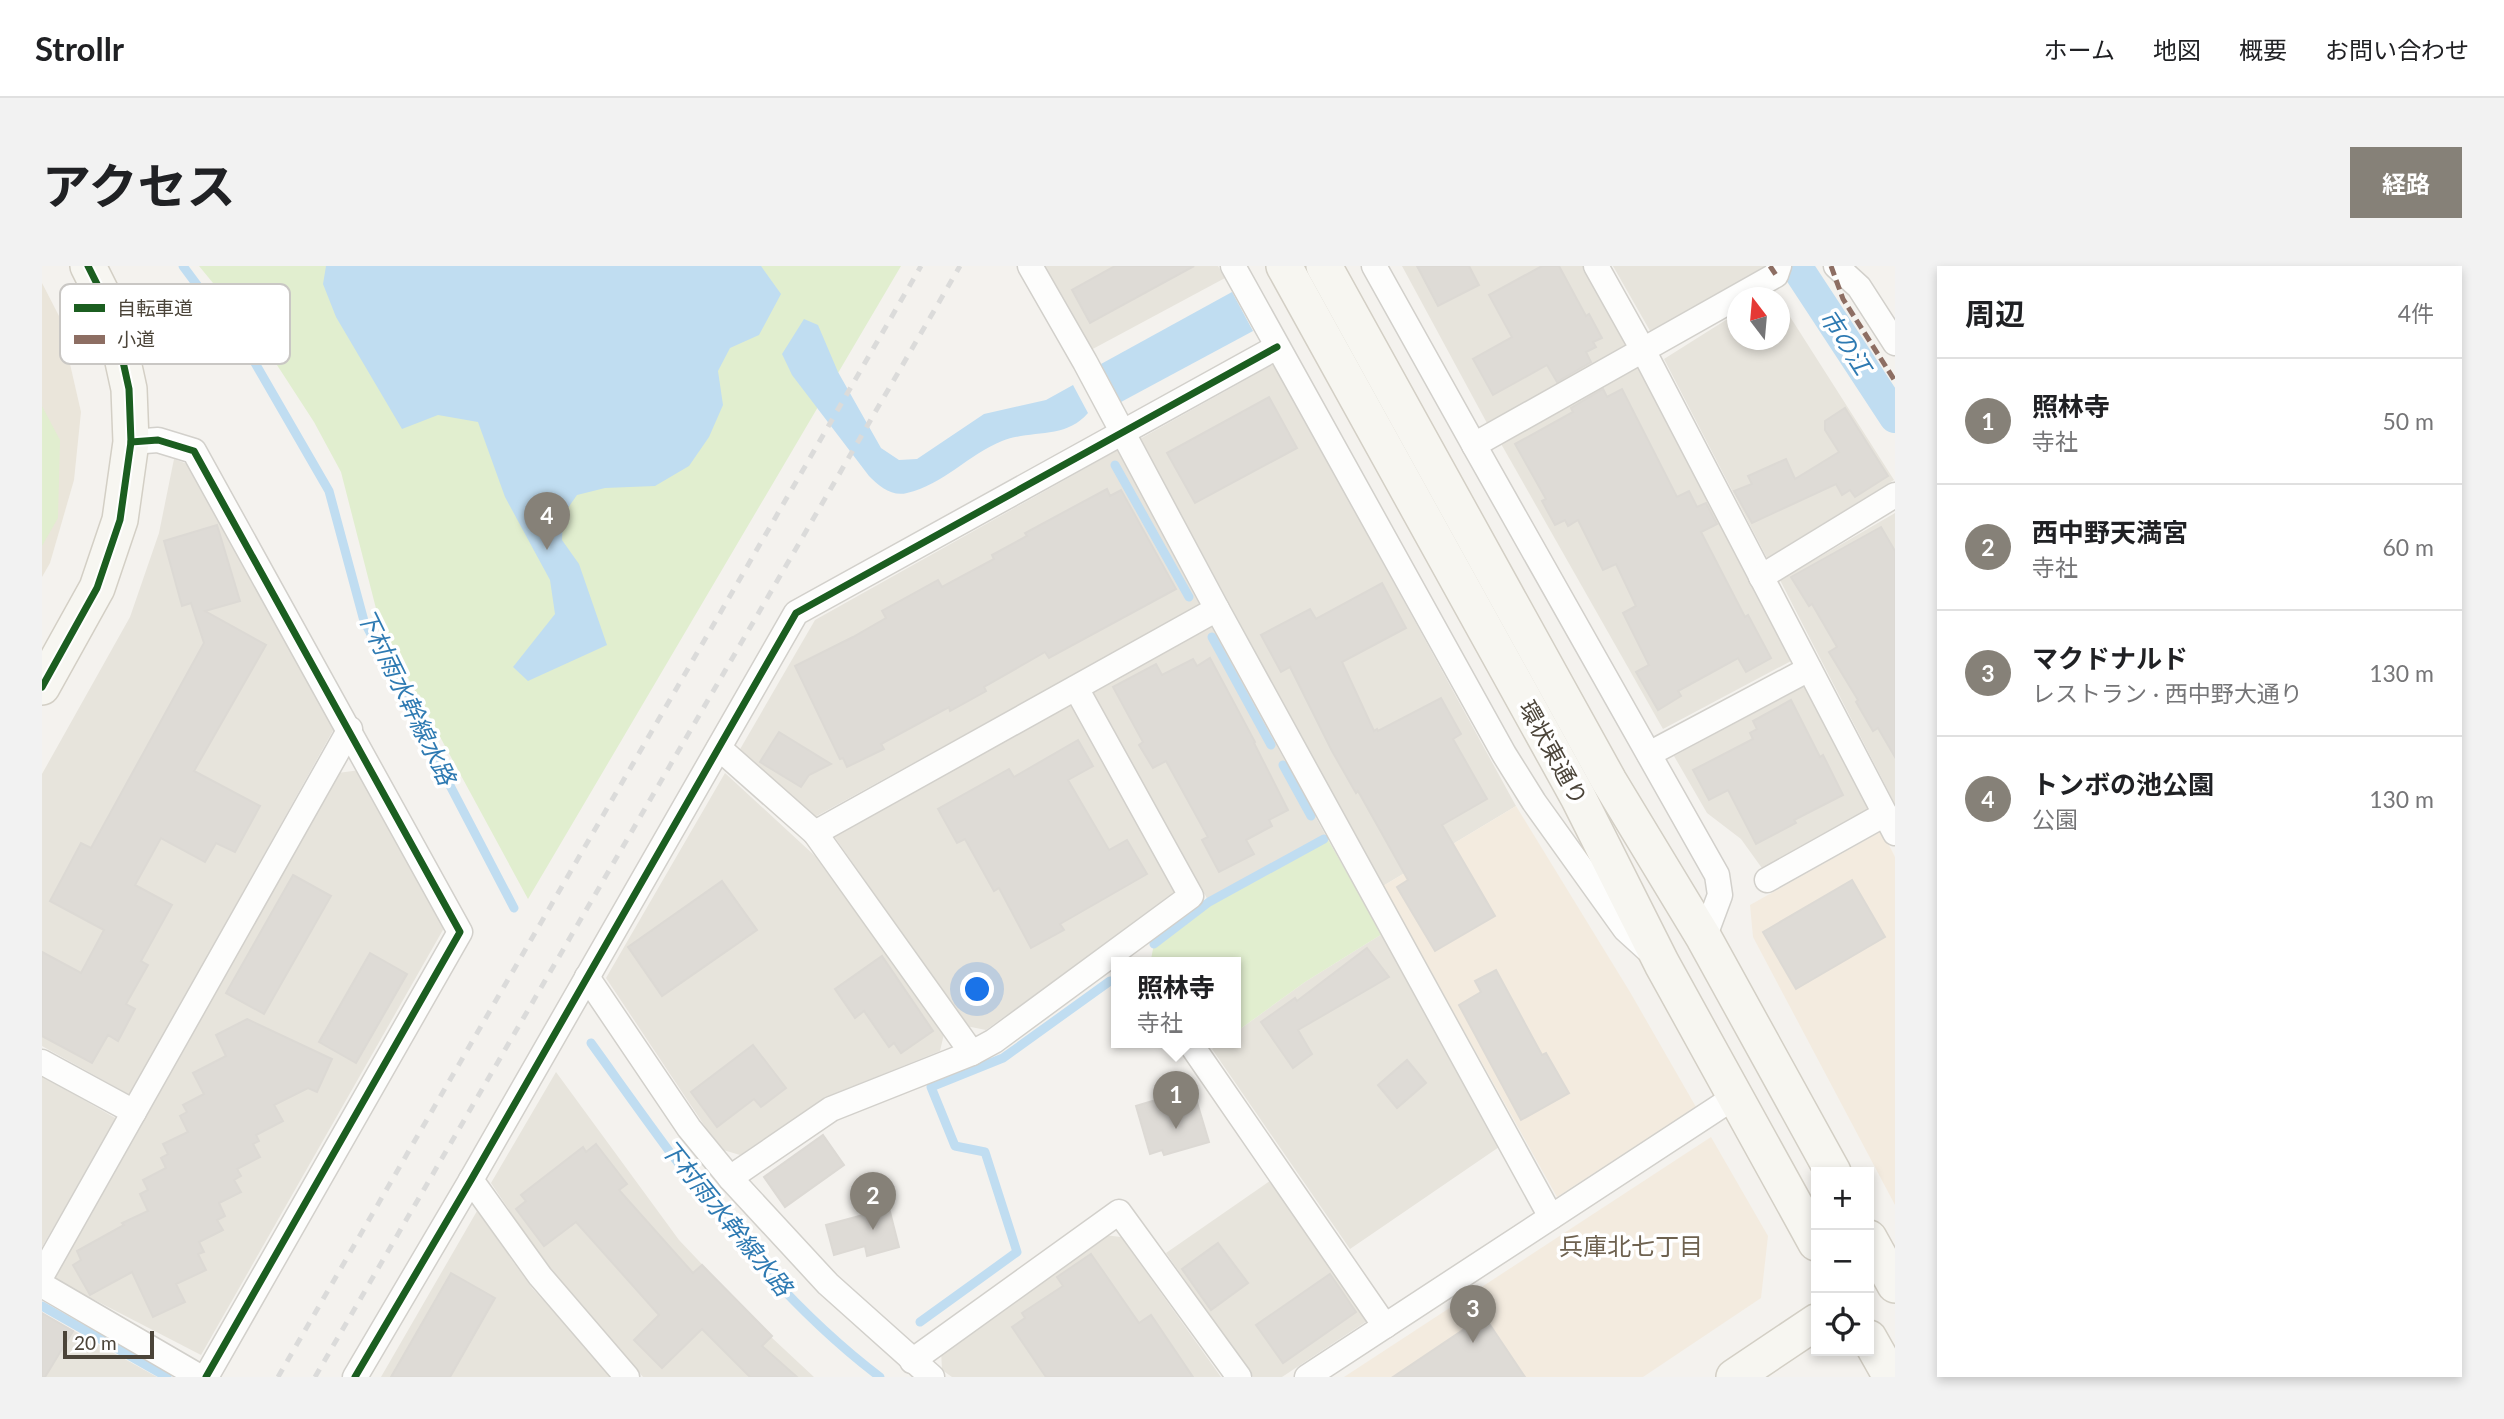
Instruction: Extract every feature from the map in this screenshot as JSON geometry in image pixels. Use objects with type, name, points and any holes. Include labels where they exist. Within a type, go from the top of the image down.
[{"type":"main road","points":[[88,266],[97,284]]},
{"type":"main road","name":"環状東通り","points":[[1284,266],[1578,797],[1662,964],[1811,1234]]},
{"type":"main road","name":"環状東通り","points":[[1324,266],[1609,781],[1704,938],[1830,1167]]},
{"type":"main road","points":[[42,687],[97,588],[120,520],[131,442],[129,389],[124,364]]},
{"type":"main road","points":[[1874,1249],[1887,1278]]},
{"type":"main road","points":[[1734,1377],[1811,1325]]},
{"type":"main road","points":[[1874,1347],[1891,1377]]},
{"type":"street","points":[[1030,266],[1085,362],[1217,609],[1551,1217]]},
{"type":"street","points":[[1233,266],[1504,754],[1534,802],[1625,929],[1662,964]]},
{"type":"street","points":[[1374,266],[1717,875],[1720,895],[1704,938]]},
{"type":"street","points":[[1596,266],[1643,350],[1890,824],[1767,880]]},
{"type":"street","points":[[1836,266],[1859,286],[1895,343]]},
{"type":"street","points":[[1474,444],[1643,350],[1777,271]]},
{"type":"street","points":[[355,1377],[796,613],[1277,347]]},
{"type":"street","points":[[131,442],[158,440],[194,451],[460,932],[206,1377]]},
{"type":"street","points":[[1761,577],[1895,495]]},
{"type":"street","points":[[815,833],[1217,609]]},
{"type":"street","points":[[1649,754],[1810,669]]},
{"type":"street","points":[[1076,688],[1191,896],[1129,954]]},
{"type":"street","points":[[42,1275],[349,729]]},
{"type":"street","points":[[719,748],[815,833],[972,1053]]},
{"type":"street","points":[[730,1178],[831,1109],[972,1053],[1111,966]]},
{"type":"street","points":[[587,977],[689,1128],[730,1178],[828,1284],[932,1377]]},
{"type":"street","points":[[1193,1048],[1385,1326]]},
{"type":"street","points":[[42,1062],[134,1112]]},
{"type":"street","points":[[1307,1377],[1735,1096]]},
{"type":"street","points":[[471,1180],[540,1276],[627,1377]]},
{"type":"street","points":[[912,1361],[1119,1212],[1240,1377]]},
{"type":"street","points":[[42,1285],[200,1377]]},
{"type":"shaded area","points":[[1042,266],[1218,266],[1225,278],[1089,351]]},
{"type":"shaded area","points":[[1402,266],[1584,266],[1628,346],[1488,425]]},
{"type":"shaded area","points":[[1613,266],[1765,267],[1733,287],[1727,287],[1727,290],[1653,336]]},
{"type":"shaded area","points":[[42,283],[59,316],[60,364],[70,364],[81,412],[74,480],[50,563],[42,577]]},
{"type":"shaded area","points":[[1790,317],[1894,480],[1767,558],[1664,359],[1727,319],[1727,350],[1790,350]]},
{"type":"shaded area","points":[[1639,363],[1791,661],[1663,729],[1500,442]]},
{"type":"shaded area","points":[[1274,364],[1516,806],[1383,886],[1138,440]]},
{"type":"shaded area","points":[[1118,450],[1200,605],[815,817],[739,751],[815,620]]},
{"type":"shaded area","points":[[174,459],[190,465],[335,727],[130,1095],[42,1046],[42,774],[130,617],[159,533]]},
{"type":"shaded area","points":[[1895,513],[1895,804],[1780,580]]},
{"type":"shaded area","points":[[1211,625],[1327,838],[1209,902],[1091,692]]},
{"type":"shaded area","points":[[1805,686],[1871,811],[1764,871],[1741,839],[1707,813],[1674,756]]},
{"type":"shaded area","points":[[1071,703],[1176,892],[986,1030],[966,1026],[834,836]]},
{"type":"shaded area","points":[[360,770],[444,928],[201,1355],[54,1279],[338,773]]},
{"type":"shaded area","points":[[725,773],[815,856],[944,1034],[940,1051],[829,1096],[740,1155],[720,1149],[606,978]]},
{"type":"shaded area","points":[[1516,806],[1630,992],[1696,1107],[1557,1197],[1383,886]]},
{"type":"shaded area","points":[[1882,831],[1895,857],[1895,1205],[1753,937],[1750,905]]},
{"type":"shaded area","points":[[1382,934],[1502,1145],[1350,1249],[1212,1049],[1241,1048],[1241,1028],[1305,982]]},
{"type":"shaded area","points":[[556,1072],[679,1240],[770,1336],[814,1377],[643,1377],[545,1263],[491,1183]]},
{"type":"shaded area","points":[[42,1076],[117,1119],[42,1247]]},
{"type":"shaded area","points":[[1711,1137],[1768,1236],[1761,1298],[1643,1377],[1344,1377]]},
{"type":"shaded area","points":[[1274,1178],[1370,1319],[1282,1377],[1253,1377],[1166,1253]]},
{"type":"shaded area","points":[[477,1211],[532,1288],[613,1377],[381,1377]]},
{"type":"shaded area","points":[[1104,1235],[1121,1237],[1221,1377],[952,1377],[942,1370],[941,1350]]},
{"type":"shaded area","points":[[42,1313],[157,1377],[42,1377]]},
{"type":"green space","points":[[199,266],[901,266],[528,899],[381,628],[341,472],[314,422],[276,364],[290,364],[290,284],[214,284]]},
{"type":"green space","points":[[42,406],[60,440],[58,518],[42,546]]},
{"type":"green space","points":[[1327,838],[1382,934],[1305,982],[1241,1028],[1241,957],[1151,957],[1154,944],[1209,902]]},
{"type":"water","points":[[326,266],[761,266],[781,294],[759,335],[730,348],[718,371],[723,405],[709,437],[689,466],[655,486],[605,488],[577,495],[563,515],[562,540],[579,564],[607,645],[528,681],[513,667],[555,614],[550,580],[505,497],[478,422],[438,415],[402,429],[336,317],[323,284]]},
{"type":"water","points":[[1232,292],[1253,331],[1121,402],[1101,364]]},
{"type":"water","points":[[804,319],[818,325],[838,372],[881,448],[899,460],[917,459],[984,414],[1046,400],[1073,385],[1088,413],[1059,431],[1002,441],[920,489],[901,494],[891,492],[869,476],[792,375],[782,354]]},
{"type":"building","points":[[1115,266],[1194,266],[1090,323],[1072,290]]},
{"type":"building","points":[[1417,266],[1469,266],[1479,285],[1438,306]]},
{"type":"building","points":[[1542,266],[1559,266],[1586,316],[1589,314],[1602,338],[1593,342],[1596,347],[1586,352],[1591,362],[1557,382],[1547,365],[1493,395],[1473,359],[1512,337],[1489,295]]},
{"type":"building","points":[[1603,389],[1607,397],[1622,389],[1677,497],[1689,491],[1697,507],[1706,503],[1717,524],[1701,532],[1745,617],[1748,615],[1771,658],[1746,672],[1738,658],[1678,691],[1681,696],[1658,710],[1636,672],[1649,665],[1623,613],[1636,606],[1616,564],[1603,570],[1578,520],[1568,526],[1565,520],[1555,525],[1542,501],[1546,499],[1515,444],[1573,412],[1571,408]]},
{"type":"building","points":[[1269,397],[1297,448],[1195,503],[1167,453]]},
{"type":"building","points":[[1845,408],[1888,476],[1855,497],[1850,490],[1842,495],[1836,484],[1752,523],[1734,491],[1752,484],[1748,476],[1786,459],[1795,479],[1839,452],[1825,430],[1825,421]]},
{"type":"building","points":[[1107,489],[1110,496],[1121,490],[1176,589],[1049,658],[1045,652],[984,687],[986,691],[950,711],[949,707],[881,744],[884,749],[847,767],[843,758],[840,759],[795,666],[886,618],[882,611],[938,580],[942,587],[994,559],[992,555],[1027,536],[1025,533]]},
{"type":"building","points":[[217,525],[240,601],[205,611],[266,645],[194,771],[260,806],[235,852],[216,843],[205,862],[161,838],[135,885],[172,905],[141,961],[148,965],[126,1004],[135,1009],[118,1041],[108,1035],[92,1063],[42,1036],[42,952],[81,973],[104,930],[50,901],[81,843],[91,848],[204,643],[191,603],[182,606],[164,541]]},
{"type":"building","points":[[1881,527],[1895,551],[1895,757],[1878,728],[1873,731],[1856,702],[1858,700],[1829,652],[1837,647],[1812,604],[1809,606],[1791,577]]},
{"type":"building","points":[[1382,583],[1406,628],[1342,662],[1374,731],[1441,698],[1461,734],[1453,739],[1487,799],[1442,825],[1495,916],[1435,951],[1397,887],[1408,880],[1332,751],[1290,667],[1281,672],[1261,635],[1310,609],[1316,619]]},
{"type":"building","points":[[1210,658],[1288,810],[1269,820],[1272,826],[1246,840],[1254,854],[1219,872],[1202,840],[1208,837],[1166,761],[1153,768],[1139,745],[1143,742],[1113,687],[1156,664],[1162,675],[1193,659],[1197,666]]},
{"type":"building","points":[[1791,700],[1843,795],[1794,820],[1796,823],[1756,844],[1728,790],[1709,800],[1693,770],[1753,739],[1750,733],[1757,729],[1753,721]]},
{"type":"building","points":[[779,732],[831,764],[809,775],[801,787],[760,762]]},
{"type":"building","points":[[1078,740],[1093,766],[1068,780],[1109,850],[1127,840],[1147,874],[1060,924],[1064,930],[1031,948],[999,888],[994,891],[965,839],[957,843],[938,809],[1009,769],[1014,777]]},
{"type":"building","points":[[293,875],[331,896],[264,1014],[226,993]]},
{"type":"building","points":[[1852,880],[1885,937],[1796,989],[1763,932]]},
{"type":"building","points":[[722,881],[757,930],[662,996],[628,947]]},
{"type":"building","points":[[1367,948],[1389,977],[1298,1030],[1312,1054],[1293,1068],[1261,1022],[1295,998],[1297,1001]]},
{"type":"building","points":[[370,953],[407,974],[356,1063],[319,1042]]},
{"type":"building","points":[[882,956],[933,1031],[901,1053],[894,1043],[889,1047],[864,1011],[855,1018],[835,989]]},
{"type":"building","points":[[1496,970],[1542,1055],[1546,1053],[1569,1093],[1521,1120],[1459,1005],[1481,992],[1475,981]]},
{"type":"building","points":[[247,1019],[332,1059],[317,1092],[308,1088],[274,1105],[283,1121],[256,1135],[259,1141],[253,1144],[260,1157],[237,1169],[241,1176],[234,1180],[241,1192],[219,1203],[225,1216],[217,1220],[223,1230],[199,1242],[204,1252],[198,1254],[206,1270],[176,1284],[185,1302],[153,1317],[132,1272],[90,1295],[73,1265],[81,1260],[77,1251],[124,1225],[122,1223],[148,1211],[140,1194],[148,1190],[143,1180],[166,1168],[161,1158],[168,1154],[163,1144],[188,1132],[180,1116],[187,1112],[183,1105],[204,1094],[193,1073],[226,1056],[216,1035]]},
{"type":"building","points":[[753,1045],[786,1088],[761,1107],[754,1099],[717,1127],[691,1092]]},
{"type":"building","points":[[1407,1060],[1426,1083],[1397,1108],[1378,1085]]},
{"type":"building","points":[[1193,1089],[1209,1142],[1164,1155],[1162,1150],[1150,1154],[1136,1106]]},
{"type":"building","points":[[823,1135],[844,1165],[785,1207],[764,1177]]},
{"type":"building","points":[[596,1144],[627,1184],[619,1190],[693,1273],[702,1265],[772,1336],[762,1346],[797,1377],[750,1377],[702,1329],[662,1368],[634,1340],[659,1315],[576,1222],[544,1246],[516,1209],[526,1201],[521,1195],[583,1147],[586,1152]]},
{"type":"building","points":[[889,1208],[899,1247],[867,1256],[865,1246],[834,1255],[826,1225]]},
{"type":"building","points":[[1218,1243],[1248,1283],[1211,1310],[1182,1269]]},
{"type":"building","points":[[1091,1254],[1139,1323],[1151,1315],[1193,1377],[1046,1377],[1012,1327],[1025,1318],[1022,1313],[1063,1286],[1057,1277]]},
{"type":"building","points":[[451,1273],[495,1298],[450,1377],[391,1377]]},
{"type":"building","points":[[1330,1274],[1356,1312],[1283,1363],[1256,1325]]},
{"type":"building","points":[[42,1313],[73,1331],[45,1377],[42,1377]]},
{"type":"building","points":[[1484,1316],[1525,1377],[1393,1377]]},
{"type":"waterway","name":"下村雨水幹線水路","points":[[183,266],[196,284]]},
{"type":"waterway","name":"市の江","points":[[1796,266],[1895,417]]},
{"type":"waterway","name":"下村雨水幹線水路","points":[[256,364],[329,491],[364,621],[514,908]]},
{"type":"waterway","points":[[1115,465],[1189,597]]},
{"type":"waterway","points":[[1212,637],[1271,745]]},
{"type":"waterway","points":[[1283,765],[1311,816]]},
{"type":"waterway","points":[[1154,944],[1209,902],[1324,839]]},
{"type":"waterway","points":[[920,1322],[1017,1252],[985,1152],[955,1146],[931,1087],[1003,1058],[1110,981]]},
{"type":"waterway","name":"下村雨水幹線水路","points":[[591,1043],[689,1177],[759,1263],[837,1342],[880,1377]]},
{"type":"waterway","points":[[42,1306],[167,1377]]},
{"type":"railway","points":[[278,1377],[921,266]]},
{"type":"railway","points":[[315,1377],[960,266]]},
{"type":"marked path","points":[[1770,266],[1776,275]]},
{"type":"marked path","points":[[1831,266],[1843,299],[1895,381]]},
{"type":"cycle path","points":[[88,266],[97,284]]},
{"type":"cycle path","points":[[355,1377],[796,613],[1277,347]]},
{"type":"cycle path","points":[[42,687],[97,588],[120,520],[131,442],[129,389],[124,364]]},
{"type":"cycle path","points":[[131,442],[158,440],[194,451],[460,932],[206,1377]]},
{"type":"place","name":"トンボの池公園","points":[[547,550]]},
{"type":"place","name":"照林寺","points":[[1176,1129]]},
{"type":"place","name":"西中野天満宮","points":[[873,1230]]},
{"type":"place","name":"マクドナルド","points":[[1473,1343]]},
{"type":"district","name":"兵庫北七丁目","points":[[1631,1247]]}]
